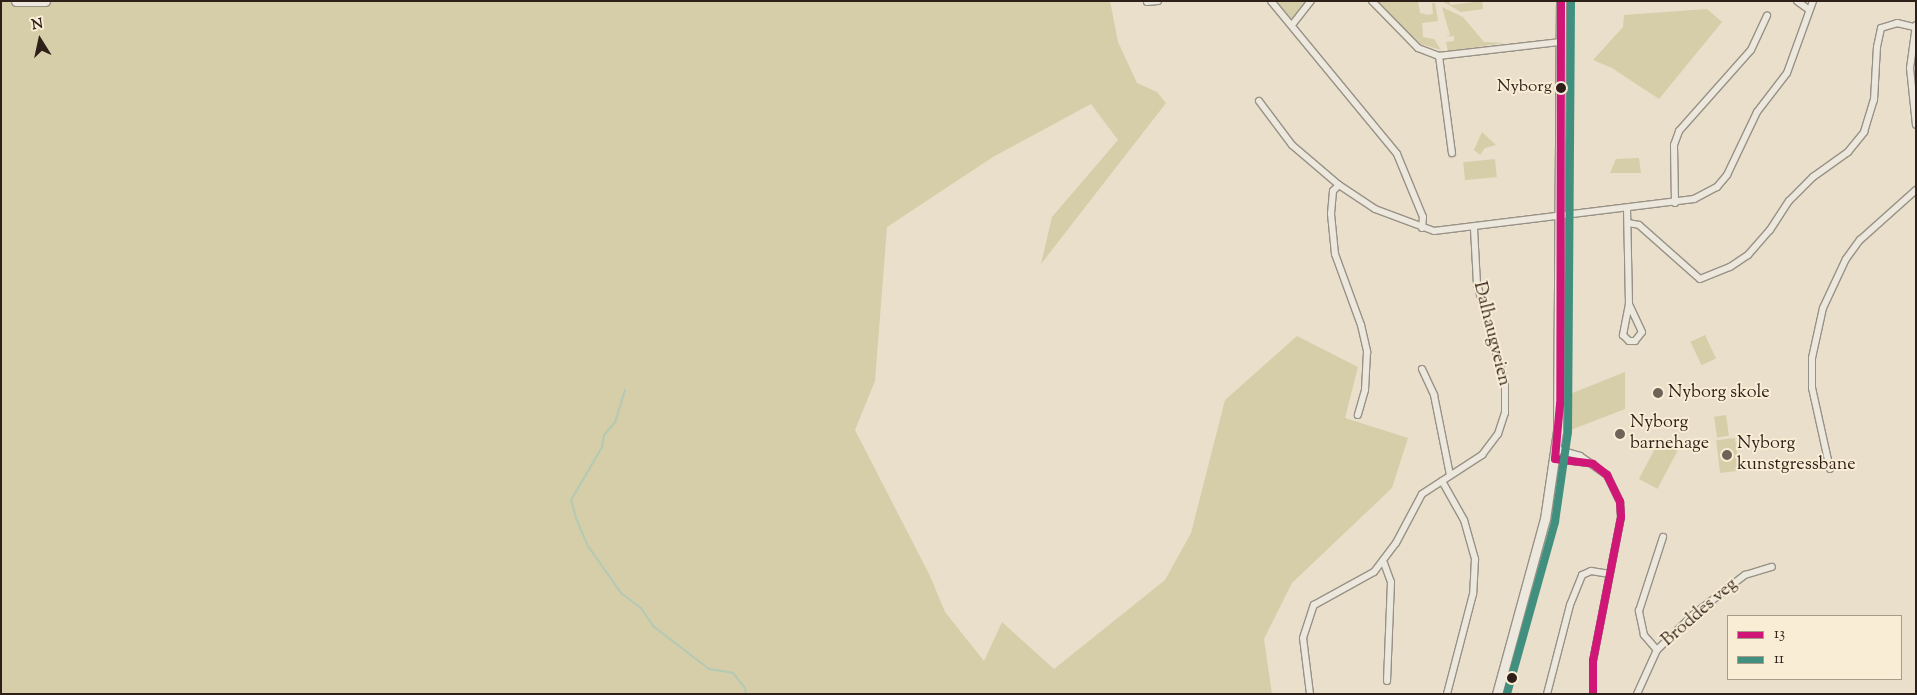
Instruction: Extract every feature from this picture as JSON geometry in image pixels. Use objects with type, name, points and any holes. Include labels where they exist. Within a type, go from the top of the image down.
[{"type":"street","points":[[16,1],[45,1]]},
{"type":"street","points":[[1147,2],[1158,1]]},
{"type":"street","points":[[1271,1],[1397,154],[1423,218],[1422,228]]},
{"type":"street","points":[[1292,25],[1311,1]]},
{"type":"street","points":[[1372,1],[1418,48],[1439,56],[1560,42]]},
{"type":"street","points":[[1497,694],[1545,519],[1556,449],[1560,404],[1561,1]]},
{"type":"street","points":[[1797,1],[1808,9]]},
{"type":"street","points":[[1259,101],[1292,145],[1339,185],[1375,209],[1422,228],[1448,232],[1674,203],[1708,193],[1727,175],[1757,112],[1791,66],[1808,9],[1813,1]]},
{"type":"street","points":[[1674,203],[1674,145],[1679,131],[1751,50],[1767,16]]},
{"type":"street","points":[[1628,223],[1640,225],[1700,279],[1730,267],[1748,255],[1770,230],[1789,201],[1814,177],[1848,152],[1864,132],[1874,100],[1876,47],[1881,28],[1897,23],[1916,26],[1910,68],[1916,125]]},
{"type":"street","points":[[1439,56],[1452,153]]},
{"type":"street","points":[[1339,185],[1333,191],[1331,214],[1335,254],[1361,325],[1367,352],[1365,390],[1358,415]]},
{"type":"street","points":[[1830,469],[1812,388],[1812,358],[1820,315],[1842,266],[1860,240],[1916,190]]},
{"type":"street","points":[[1627,208],[1628,304],[1623,335],[1629,341],[1635,340],[1642,332],[1628,304]]},
{"type":"street","name":"Dalhaugveien","points":[[1310,694],[1302,652],[1309,612],[1320,600],[1369,575],[1384,563],[1422,494],[1490,446],[1505,413],[1505,384],[1477,284],[1474,229]]},
{"type":"street","points":[[1422,369],[1434,395],[1450,475]]},
{"type":"street","points":[[1556,449],[1593,464],[1608,475],[1620,502],[1610,574],[1593,661],[1592,694]]},
{"type":"street","points":[[1555,459],[1593,464]]},
{"type":"street","points":[[1442,481],[1464,520],[1475,559],[1473,594],[1447,694]]},
{"type":"street","name":"Broddes veg","points":[[1657,650],[1644,635],[1639,611],[1664,537]]},
{"type":"street","points":[[1384,563],[1391,582],[1387,681]]},
{"type":"street","name":"Broddes veg","points":[[1636,694],[1657,650],[1736,581],[1772,567]]},
{"type":"street","points":[[1547,694],[1570,605],[1582,575],[1591,571],[1610,574]]},
{"type":"shaded area","points":[[1,1],[1110,1],[1118,42],[1137,83],[1157,92],[1166,103],[1041,264],[1052,217],[1118,140],[1091,104],[993,157],[887,227],[875,381],[855,430],[930,576],[945,612],[984,661],[1002,622],[1054,669],[1165,580],[1191,533],[1225,400],[1297,336],[1358,367],[1345,418],[1408,438],[1392,488],[1292,583],[1264,639],[1272,694],[1,694]]},
{"type":"shaded area","points":[[1271,1],[1311,1],[1292,25]]},
{"type":"shaded area","points":[[1374,1],[1418,1],[1420,13],[1428,15],[1433,14],[1432,3],[1435,3],[1438,21],[1422,23],[1423,37],[1434,39],[1441,50],[1421,44]]},
{"type":"shaded area","points":[[1442,1],[1450,1],[1450,5],[1482,1],[1483,9],[1461,12]]},
{"type":"shaded area","points":[[1442,7],[1463,17],[1484,42],[1505,43],[1448,51],[1446,42],[1454,41],[1454,36],[1446,37],[1450,35]]},
{"type":"shaded area","points":[[1707,9],[1722,22],[1659,99],[1612,68],[1593,60],[1623,27],[1624,15]]},
{"type":"shaded area","points":[[1482,132],[1496,145],[1485,148],[1480,155],[1474,150]]},
{"type":"shaded area","points":[[1639,158],[1641,173],[1610,173],[1616,159]]},
{"type":"shaded area","points":[[1495,159],[1497,177],[1465,180],[1463,162]]},
{"type":"shaded area","points":[[1705,335],[1716,359],[1701,365],[1690,342]]},
{"type":"shaded area","points":[[1625,372],[1625,409],[1568,431],[1570,394]]},
{"type":"shaded area","points":[[1726,415],[1729,436],[1717,437],[1714,417]]},
{"type":"shaded area","name":"Nyborg kunstgressbane","points":[[1735,438],[1739,471],[1720,473],[1716,440]]},
{"type":"shaded area","points":[[1659,441],[1678,451],[1657,489],[1639,479]]},
{"type":"waterway","points":[[625,390],[615,422],[604,435],[602,447],[571,500],[576,518],[588,546],[621,593],[641,608],[653,626],[709,669],[733,673],[745,688],[746,694]]},
{"type":"transit line","name":"13","points":[[1561,1],[1560,404],[1555,459],[1593,464],[1607,475],[1620,502],[1621,517],[1593,661],[1593,694]]},
{"type":"transit line","name":"11","points":[[1507,694],[1555,522],[1568,432],[1571,1]]},
{"type":"place","name":"Nyborg","points":[[1561,88]]},
{"type":"place","name":"Nyborg skole","points":[[1658,393]]},
{"type":"place","name":"Nyborg barnehage","points":[[1620,434]]},
{"type":"place","name":"Nyborg kunstgressbane","points":[[1727,455]]}]
